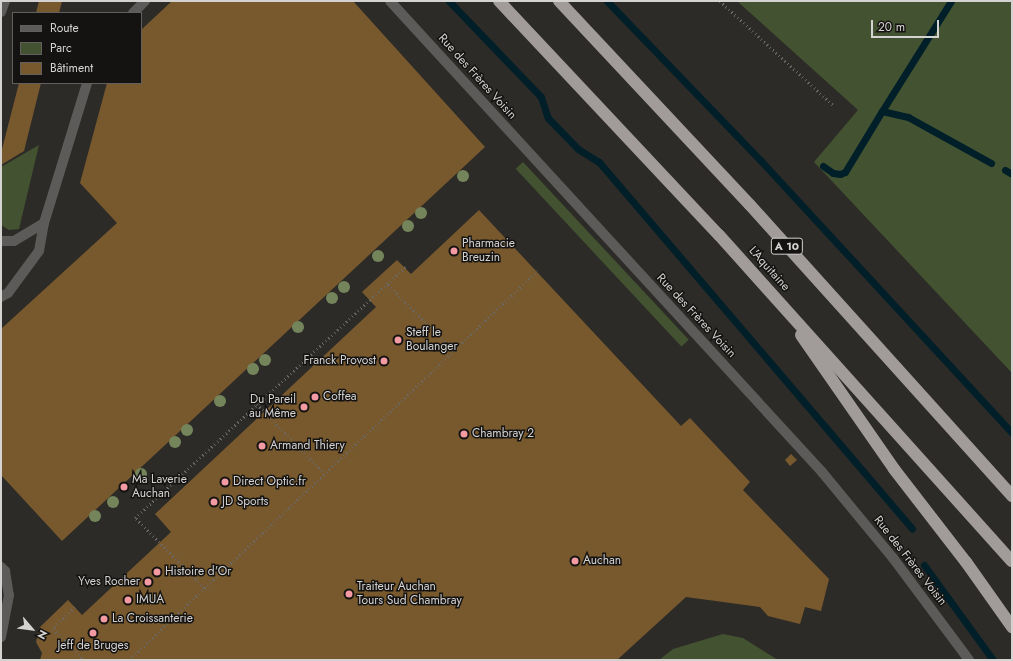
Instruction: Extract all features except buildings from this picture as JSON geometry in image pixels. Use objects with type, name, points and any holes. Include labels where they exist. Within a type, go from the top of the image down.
[{"type":"highway","name":"L'Aquitaine","points":[[499,1],[773,295],[1012,561]]},
{"type":"highway","name":"A 10","points":[[559,1],[750,206],[1012,496]]},
{"type":"highway","points":[[773,295],[894,469],[966,562],[1012,627]]},
{"type":"street","points":[[1,12],[5,1]]},
{"type":"street","points":[[134,12],[145,1]]},
{"type":"street","name":"Rue des Frères Voisin","points":[[390,1],[822,472],[893,558],[969,660]]},
{"type":"street","points":[[1,297],[8,293],[39,251],[44,223],[87,84]]},
{"type":"street","points":[[1,241],[14,241],[44,223]]},
{"type":"street","points":[[1,567],[5,571],[8,595],[1,637]]},
{"type":"path","points":[[720,1],[833,105]]},
{"type":"path","points":[[204,588],[135,518],[404,267]]},
{"type":"path","points":[[129,660],[537,271]]},
{"type":"path","points":[[387,284],[453,351]]},
{"type":"path","points":[[257,404],[324,473]]},
{"type":"path","points":[[75,607],[53,629],[84,660]]},
{"type":"green space","points":[[737,1],[1012,1],[1012,373],[814,162],[858,110]]},
{"type":"green space","points":[[39,145],[19,229],[9,230],[1,225],[1,167]]},
{"type":"green space","points":[[523,162],[689,340],[681,347],[516,169]]},
{"type":"green space","points":[[723,634],[743,638],[778,660],[659,660],[673,649]]},
{"type":"waterway","points":[[449,1],[541,97],[548,118],[578,149],[599,162],[912,528]]},
{"type":"waterway","points":[[607,1],[762,162],[1012,433]]},
{"type":"waterway","points":[[882,111],[951,1]]},
{"type":"waterway","points":[[823,166],[833,173],[840,174],[845,172],[882,111],[908,117],[991,163]]},
{"type":"waterway","points":[[1005,170],[1012,174]]},
{"type":"waterway","points":[[924,565],[993,660]]},
{"type":"place","name":"Pharmacie Breuzin","points":[[454,251]]},
{"type":"place","name":"Steff le Boulanger","points":[[398,340]]},
{"type":"place","name":"Franck Provost","points":[[384,361]]},
{"type":"place","name":"Coffea","points":[[315,397]]},
{"type":"place","name":"Du Pareil au Même","points":[[304,407]]},
{"type":"place","name":"Chambray 2","points":[[464,434]]},
{"type":"place","name":"Armand Thiery","points":[[262,446]]},
{"type":"place","name":"Direct Optic.fr","points":[[225,482]]},
{"type":"place","name":"Ma Laverie Auchan","points":[[124,487]]},
{"type":"place","name":"JD Sports","points":[[214,502]]},
{"type":"place","name":"Auchan","points":[[575,561]]},
{"type":"place","name":"Histoire d'Or","points":[[157,572]]},
{"type":"place","name":"Yves Rocher","points":[[148,582]]},
{"type":"place","name":"Traiteur Auchan Tours Sud Chambray","points":[[349,594]]},
{"type":"place","name":"IMUA","points":[[128,600]]},
{"type":"place","name":"La Croissanterie","points":[[104,619]]},
{"type":"place","name":"Jeff de Bruges","points":[[93,633]]}]
